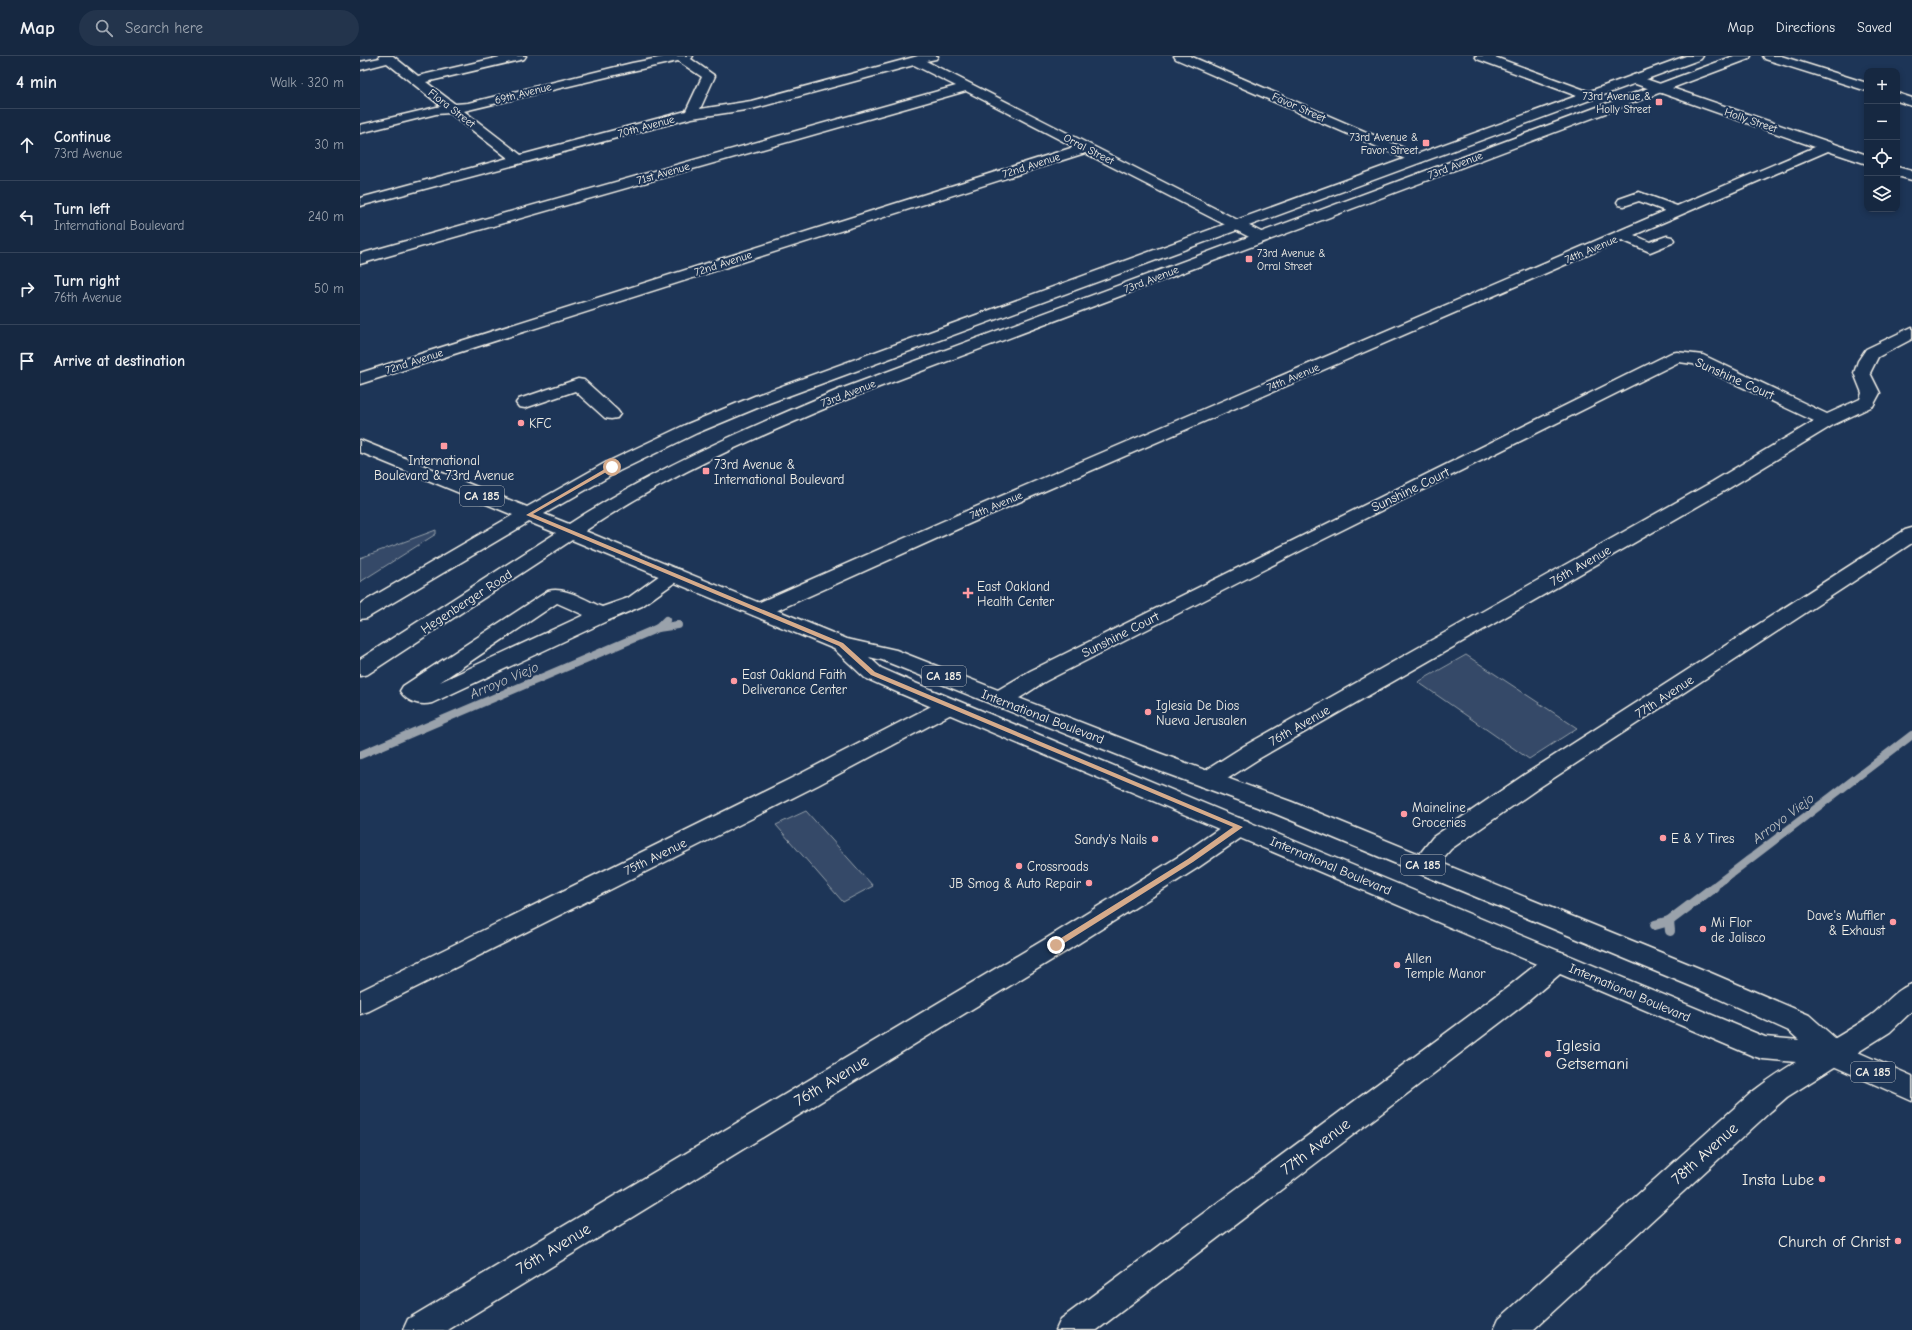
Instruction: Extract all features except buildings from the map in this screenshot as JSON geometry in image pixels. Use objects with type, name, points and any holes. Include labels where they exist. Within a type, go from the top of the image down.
[{"type":"street","points":[[416,80],[520,56]]},
{"type":"street","name":"70th Avenue","points":[[360,202],[691,114],[752,105],[932,56]]},
{"type":"street","name":"Favor Street","points":[[1180,56],[1417,159]]},
{"type":"street","points":[[1481,56],[1588,96]]},
{"type":"street","name":"73rd Avenue","points":[[529,515],[642,453],[691,429],[750,404],[1697,56]]},
{"type":"street","name":"73rd Avenue","points":[[571,532],[608,507],[672,471],[742,437],[811,407],[1745,56]]},
{"type":"street","points":[[1769,56],[1864,86]]},
{"type":"street","points":[[683,57],[709,76],[691,114]]},
{"type":"street","name":"69th Avenue","points":[[360,129],[436,110],[468,107],[632,67],[683,57]]},
{"type":"street","points":[[360,66],[387,58]]},
{"type":"street","name":"Flora Street","points":[[387,58],[519,160]]},
{"type":"street","name":"Orral Street","points":[[916,60],[1262,238]]},
{"type":"street","name":"Holly Street","points":[[1634,79],[1864,159]]},
{"type":"street","name":"71st Avenue","points":[[360,259],[967,87]]},
{"type":"street","points":[[1900,98],[1912,102]]},
{"type":"street","name":"74th Avenue","points":[[760,610],[964,519],[1828,146]]},
{"type":"street","name":"72nd Avenue","points":[[360,379],[1085,148]]},
{"type":"street","points":[[1900,172],[1912,176]]},
{"type":"street","points":[[1624,202],[1638,196],[1678,211]]},
{"type":"street","points":[[1622,235],[1650,247],[1667,240]]},
{"type":"street","name":"76th Avenue","points":[[1208,780],[1252,752],[1719,486],[1827,421],[1867,402],[1871,393],[1862,373],[1866,361],[1872,353],[1912,332]]},
{"type":"street","name":"Sunshine Court","points":[[999,699],[1038,676],[1307,540],[1677,357],[1697,359],[1827,421]]},
{"type":"street","points":[[525,403],[578,384],[611,414]]},
{"type":"street","name":"International Boulevard","points":[[360,445],[841,644],[888,655],[1280,807],[1702,980],[1798,1023],[1834,1054],[1912,1089]]},
{"type":"street","points":[[360,613],[414,580],[529,515]]},
{"type":"street","name":"Hegenberger Road","points":[[360,669],[571,532]]},
{"type":"street","name":"77th Avenue","points":[[1423,865],[1442,842],[1532,781],[1912,534]]},
{"type":"street","points":[[602,615],[555,595],[411,691],[424,698],[602,615],[635,602],[674,574]]},
{"type":"street","name":"International Boulevard","points":[[841,644],[873,673],[1763,1048],[1834,1054]]},
{"type":"street","name":"75th Avenue","points":[[360,1003],[810,779],[949,706]]},
{"type":"street","name":"76th Avenue","points":[[419,1330],[1056,945],[1239,827]]},
{"type":"street","name":"77th Avenue","points":[[1072,1330],[1558,962]]},
{"type":"street","name":"78th Avenue","points":[[1510,1330],[1761,1102],[1777,1089],[1880,1024],[1912,995]]},
{"type":"shaded area","points":[[436,530],[436,534],[360,582],[360,558]]},
{"type":"shaded area","points":[[1466,655],[1577,728],[1529,759],[1418,682]]},
{"type":"shaded area","points":[[806,811],[873,886],[843,902],[776,825]]},
{"type":"waterway","name":"Arroyo Viejo","points":[[658,628],[666,620]]},
{"type":"waterway","name":"Arroyo Viejo","points":[[658,628],[678,625]]},
{"type":"waterway","name":"Arroyo Viejo","points":[[360,755],[658,628]]},
{"type":"waterway","name":"Arroyo Viejo","points":[[1712,888],[1912,735]]},
{"type":"waterway","name":"Arroyo Viejo","points":[[1669,921],[1714,887]]},
{"type":"waterway","name":"Arroyo Viejo","points":[[1655,925],[1669,921]]},
{"type":"waterway","name":"Arroyo Viejo","points":[[1669,921],[1670,931]]},
{"type":"place","name":"73rd Avenue & Holly Street","points":[[1659,102]]},
{"type":"place","name":"73rd Avenue & Favor Street","points":[[1426,143]]},
{"type":"place","name":"73rd Avenue & Orral Street","points":[[1249,259]]},
{"type":"place","name":"KFC","points":[[521,423]]},
{"type":"place","name":"International Boulevard & 73rd Avenue","points":[[444,446]]},
{"type":"place","name":"73rd Avenue & International Boulevard","points":[[706,471]]},
{"type":"place","name":"East Oakland Health Center","points":[[968,593]]},
{"type":"place","name":"East Oakland Faith Deliverance Center","points":[[734,681]]},
{"type":"place","name":"Iglesia De Dios Nueva Jerusalen","points":[[1148,712]]},
{"type":"place","name":"Maineline Groceries","points":[[1404,814]]},
{"type":"place","name":"E & Y Tires","points":[[1663,838]]},
{"type":"place","name":"Sandy's Nails","points":[[1155,839]]},
{"type":"place","name":"Crossroads","points":[[1019,866]]},
{"type":"place","name":"JB Smog & Auto Repair","points":[[1089,883]]},
{"type":"place","name":"Dave's Muffler & Exhaust","points":[[1893,922]]},
{"type":"place","name":"Mi Flor de Jalisco","points":[[1703,929]]},
{"type":"place","name":"Allen Temple Manor","points":[[1397,965]]},
{"type":"place","name":"Iglesia Getsemani","points":[[1548,1054]]},
{"type":"place","name":"Insta Lube","points":[[1822,1179]]},
{"type":"place","name":"Church of Christ","points":[[1898,1241]]},
{"type":"route","points":[[612,467],[529,515],[612,548],[841,644],[873,673],[1239,827],[1056,945]]}]
